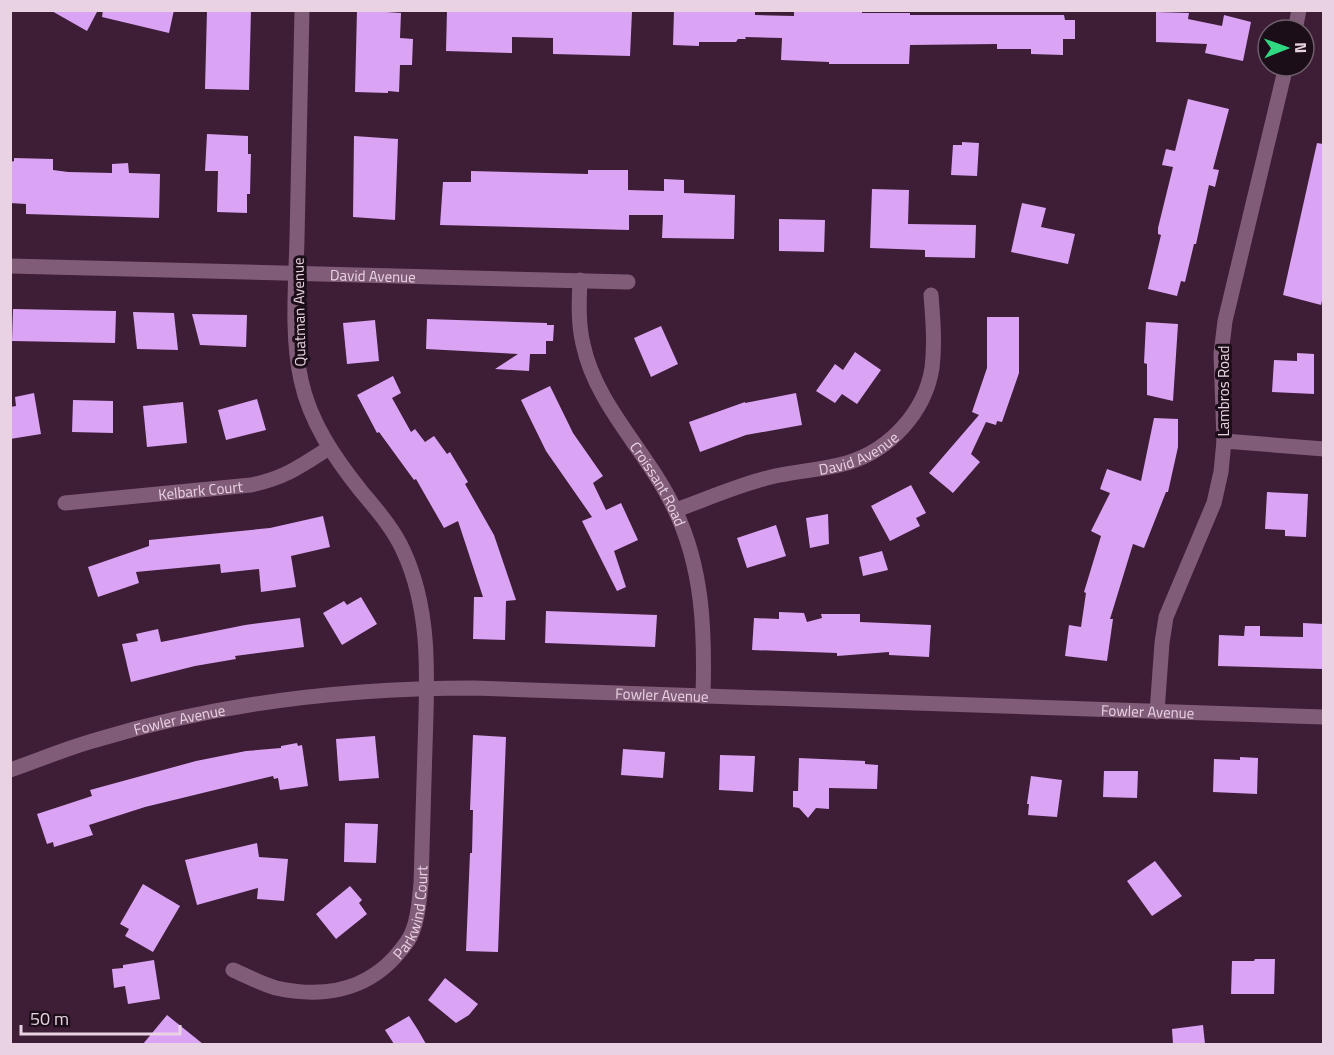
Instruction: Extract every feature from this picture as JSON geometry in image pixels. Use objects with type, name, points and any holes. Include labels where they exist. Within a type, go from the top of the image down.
[{"type":"street","name":"Quatman Avenue","points":[[302,10],[297,273],[297,340],[300,377],[312,414],[329,448],[387,523],[403,549],[421,605],[426,634],[427,688]]},
{"type":"street","name":"Lambros Road","points":[[1157,711],[1159,665],[1166,617],[1214,502],[1221,472],[1224,441],[1221,354],[1225,321],[1283,78]]},
{"type":"street","name":"David Avenue","points":[[10,266],[628,282]]},
{"type":"street","name":"Croissant Road","points":[[580,280],[579,316],[582,344],[590,368],[600,390],[666,490],[676,510],[693,558],[698,582],[704,657],[703,696]]},
{"type":"street","name":"David Avenue","points":[[676,510],[763,479],[847,463],[878,448],[893,437],[907,423],[917,408],[925,392],[931,370],[934,328],[931,295]]},
{"type":"street","points":[[1224,441],[1323,449]]},
{"type":"street","name":"Kelbark Court","points":[[64,503],[251,485],[271,481],[292,473],[329,448]]},
{"type":"street","name":"Fowler Avenue","points":[[10,770],[96,740],[200,714],[310,697],[427,688],[1323,717]]},
{"type":"street","name":"Parkwind Court","points":[[233,970],[274,987],[297,991],[334,992],[370,979],[387,966],[402,949],[413,931],[421,884],[427,688]]},
{"type":"building","points":[[50,10],[98,10],[87,31]]},
{"type":"building","points":[[103,10],[174,10],[169,33],[102,17]]},
{"type":"building","points":[[207,10],[251,10],[249,90],[205,89]]},
{"type":"building","points":[[357,10],[401,13],[400,38],[413,39],[412,65],[400,65],[399,92],[355,92]]},
{"type":"building","points":[[447,10],[632,12],[630,56],[553,54],[553,38],[512,37],[512,53],[446,51]]},
{"type":"building","points":[[674,10],[755,10],[755,15],[794,16],[794,10],[910,13],[910,15],[1064,15],[1065,20],[1075,20],[1075,39],[1063,39],[1063,55],[1031,54],[1031,49],[997,49],[997,44],[910,45],[909,64],[829,64],[829,62],[781,60],[782,38],[745,37],[746,39],[738,39],[736,42],[699,42],[699,46],[673,45]]},
{"type":"building","points":[[1156,12],[1189,13],[1188,19],[1222,26],[1224,15],[1251,22],[1243,61],[1205,53],[1207,44],[1156,42]]},
{"type":"building","points":[[1188,99],[1229,109],[1213,169],[1219,170],[1215,187],[1209,185],[1196,244],[1194,244],[1185,282],[1181,281],[1177,296],[1148,289],[1161,235],[1158,234],[1158,228],[1173,167],[1162,165],[1166,149],[1175,151]]},
{"type":"building","points":[[207,134],[248,136],[248,154],[251,154],[247,213],[217,212],[218,171],[205,171]]},
{"type":"building","points":[[354,136],[398,139],[395,220],[353,217]]},
{"type":"building","points":[[962,142],[979,143],[977,176],[951,175],[953,145],[962,145]]},
{"type":"building","points":[[1317,143],[1323,144],[1323,296],[1321,305],[1283,295]]},
{"type":"building","points":[[14,158],[53,159],[53,170],[68,172],[112,173],[112,164],[128,163],[129,173],[160,174],[159,218],[26,214],[26,204],[10,203],[10,162],[14,161]]},
{"type":"building","points":[[588,170],[628,170],[628,190],[664,191],[664,179],[684,180],[684,193],[735,195],[734,239],[662,238],[663,215],[629,215],[629,230],[440,225],[443,182],[471,182],[471,171],[588,174]]},
{"type":"building","points":[[872,189],[909,190],[908,224],[976,225],[975,258],[925,257],[925,250],[870,248]]},
{"type":"building","points":[[1022,203],[1046,208],[1041,227],[1075,234],[1068,264],[1011,252]]},
{"type":"building","points":[[779,219],[825,220],[824,252],[779,251]]},
{"type":"building","points":[[13,309],[116,311],[115,343],[12,341]]},
{"type":"building","points":[[133,312],[174,313],[178,350],[137,349]]},
{"type":"building","points":[[192,314],[247,315],[246,347],[200,345]]},
{"type":"building","points":[[987,317],[1019,317],[1019,373],[1002,422],[997,421],[996,425],[986,422],[971,454],[980,462],[953,493],[929,473],[979,415],[972,412],[987,368]]},
{"type":"building","points":[[427,319],[547,323],[547,325],[554,325],[553,341],[546,341],[546,354],[530,354],[529,371],[495,369],[518,354],[426,349]]},
{"type":"building","points":[[375,320],[379,361],[347,364],[343,323]]},
{"type":"building","points":[[1146,322],[1178,324],[1173,401],[1147,395],[1147,364],[1144,363]]},
{"type":"building","points":[[661,326],[678,364],[651,377],[634,338]]},
{"type":"building","points":[[855,352],[881,370],[857,404],[842,394],[835,403],[816,391],[835,364],[843,370]]},
{"type":"building","points":[[1297,353],[1314,354],[1314,394],[1272,392],[1274,360],[1297,361]]},
{"type":"building","points":[[393,376],[401,393],[392,398],[411,432],[415,429],[425,442],[434,436],[447,454],[450,452],[468,482],[465,484],[494,535],[516,600],[506,601],[505,640],[473,639],[474,597],[483,597],[458,521],[444,528],[416,479],[414,480],[379,432],[377,433],[357,395]]},
{"type":"building","points":[[550,386],[573,433],[603,476],[593,483],[606,510],[621,503],[638,540],[614,551],[626,587],[617,591],[582,521],[592,517],[546,451],[521,400]]},
{"type":"building","points":[[34,393],[41,434],[10,439],[10,407],[16,406],[15,397]]},
{"type":"building","points":[[796,393],[802,425],[746,435],[700,452],[689,422],[745,402]]},
{"type":"building","points":[[257,399],[266,430],[226,440],[218,410]]},
{"type":"building","points":[[73,400],[113,401],[113,433],[72,432]]},
{"type":"building","points":[[183,402],[187,443],[147,447],[143,406]]},
{"type":"building","points":[[1154,418],[1178,419],[1178,447],[1168,492],[1166,492],[1144,548],[1133,544],[1110,619],[1113,619],[1107,661],[1065,656],[1069,625],[1081,627],[1086,593],[1084,592],[1101,536],[1091,531],[1110,493],[1100,489],[1107,469],[1141,481]]},
{"type":"building","points":[[911,485],[926,513],[916,518],[920,526],[890,541],[871,506]]},
{"type":"building","points":[[1267,492],[1308,494],[1306,537],[1285,536],[1285,530],[1265,529]]},
{"type":"building","points":[[828,514],[829,544],[810,548],[806,518]]},
{"type":"building","points":[[323,516],[330,547],[291,556],[296,587],[261,592],[259,569],[221,573],[220,564],[136,572],[139,583],[98,597],[88,567],[149,546],[149,540],[270,528]]},
{"type":"building","points":[[776,525],[786,556],[747,568],[737,538]]},
{"type":"building","points":[[882,551],[888,570],[863,576],[859,557]]},
{"type":"building","points":[[361,597],[377,624],[342,645],[323,613],[344,601],[347,605]]},
{"type":"building","points":[[546,611],[657,615],[655,647],[545,643]]},
{"type":"building","points":[[779,612],[804,613],[807,622],[822,618],[821,614],[860,614],[860,622],[931,625],[929,657],[889,655],[889,652],[837,656],[837,653],[752,650],[754,618],[779,619]]},
{"type":"building","points":[[300,618],[304,647],[235,656],[236,659],[195,666],[131,682],[122,644],[138,641],[136,634],[158,629],[161,642],[245,625]]},
{"type":"building","points":[[1303,623],[1323,624],[1323,669],[1218,666],[1219,635],[1244,636],[1245,626],[1260,626],[1260,636],[1303,637]]},
{"type":"building","points":[[473,735],[506,737],[498,952],[466,951],[470,853],[472,853],[473,810],[470,810]]},
{"type":"building","points":[[375,736],[379,778],[339,781],[336,739]]},
{"type":"building","points":[[297,743],[298,746],[302,745],[308,786],[280,790],[278,778],[274,779],[273,776],[145,807],[89,825],[93,835],[54,847],[53,842],[47,844],[37,814],[92,796],[90,790],[196,761],[246,751],[281,748],[281,746]]},
{"type":"building","points":[[623,749],[665,752],[663,778],[621,775]]},
{"type":"building","points":[[720,755],[755,756],[753,792],[719,790]]},
{"type":"building","points":[[1240,757],[1258,758],[1257,794],[1213,792],[1214,759],[1240,760]]},
{"type":"building","points":[[799,758],[865,761],[865,764],[878,765],[877,789],[829,788],[829,809],[816,808],[808,818],[799,808],[793,807],[793,791],[798,791]]},
{"type":"building","points":[[1104,771],[1138,771],[1137,798],[1103,797]]},
{"type":"building","points":[[1031,776],[1062,780],[1057,817],[1028,815],[1029,804],[1027,804]]},
{"type":"building","points":[[345,823],[378,824],[376,863],[344,862]]},
{"type":"building","points":[[257,843],[259,857],[288,859],[284,901],[257,899],[258,888],[197,905],[185,860]]},
{"type":"building","points":[[1155,861],[1182,896],[1152,916],[1127,881]]},
{"type":"building","points":[[143,884],[180,906],[153,952],[125,936],[129,929],[120,924]]},
{"type":"building","points":[[350,886],[362,900],[359,903],[367,914],[336,939],[316,914]]},
{"type":"building","points":[[1255,959],[1275,959],[1274,994],[1231,994],[1232,961],[1254,961]]},
{"type":"building","points":[[154,960],[160,999],[128,1004],[125,986],[114,988],[112,969]]},
{"type":"building","points":[[445,978],[478,1004],[469,1015],[456,1023],[428,1000]]},
{"type":"building","points":[[167,1015],[203,1044],[143,1044]]},
{"type":"building","points":[[409,1016],[426,1044],[394,1044],[385,1030]]},
{"type":"building","points":[[1203,1025],[1205,1044],[1173,1044],[1172,1029]]}]
